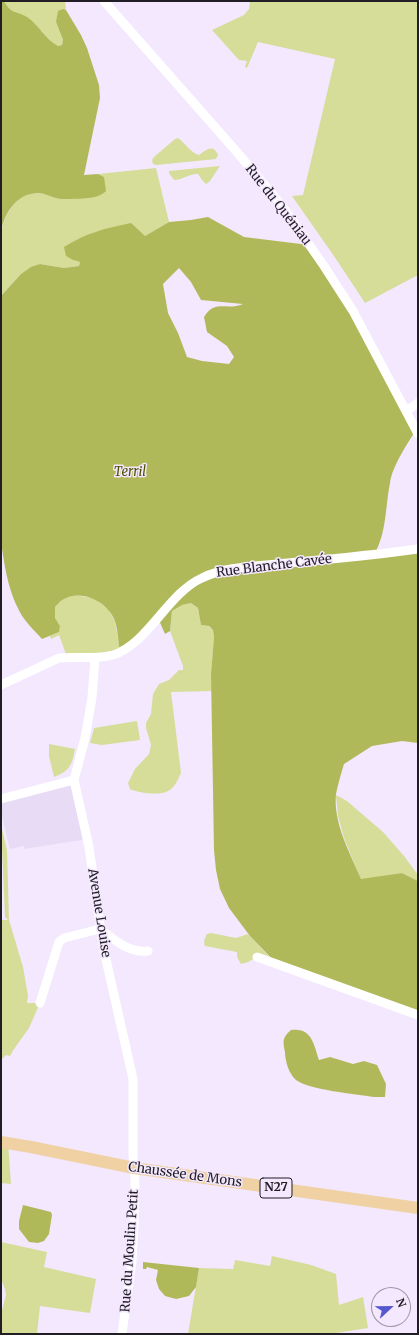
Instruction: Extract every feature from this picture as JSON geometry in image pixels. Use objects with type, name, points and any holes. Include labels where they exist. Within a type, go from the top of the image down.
[{"type":"main road","name":"Chaussée de Mons","points":[[1,1142],[134,1168],[418,1208]]},
{"type":"street","name":"Rue du Quéniau","points":[[104,1],[236,151],[283,207],[353,311],[418,434]]},
{"type":"street","points":[[406,411],[418,403]]},
{"type":"street","name":"Rue Blanche Cavée","points":[[1,685],[59,658],[95,658],[112,655],[127,648],[136,641],[186,587],[211,574],[243,568],[366,556],[418,549]]},
{"type":"street","name":"Avenue Louise","points":[[95,658],[92,698],[85,738],[74,780],[89,847],[102,946],[132,1074],[132,1155],[134,1168]]},
{"type":"street","points":[[1,799],[74,780]]},
{"type":"street","points":[[40,1003],[59,942],[64,938],[100,929],[120,944],[140,952],[148,951]]},
{"type":"street","points":[[256,957],[418,1015]]},
{"type":"street","name":"Rue du Moulin Petit","points":[[122,1334],[132,1261],[135,1181],[134,1168]]},
{"type":"shaded area","points":[[73,780],[88,839],[24,849],[24,846],[10,849],[1,812],[1,799]]},
{"type":"green space","points":[[1,1],[4,1],[12,10],[31,20],[49,40],[58,46],[62,45],[63,40],[56,22],[58,11],[63,9],[66,10],[81,35],[87,48],[99,85],[100,98],[84,175],[98,174],[104,177],[106,191],[95,197],[80,199],[61,199],[40,193],[30,194],[17,201],[9,211],[1,231]]},
{"type":"green space","points":[[4,1],[65,1],[66,10],[63,9],[56,22],[63,40],[62,45],[58,46],[49,40],[35,24],[9,8]]},
{"type":"green space","points":[[250,1],[418,1],[418,275],[365,303],[292,196],[303,195],[335,59],[258,42],[247,68],[245,67],[247,61],[239,60],[212,30],[244,15],[249,9]]},
{"type":"green space","points":[[178,138],[196,154],[199,155],[207,149],[212,149],[218,155],[216,159],[156,165],[153,164],[152,160],[154,157]]},
{"type":"green space","points":[[220,166],[210,181],[206,184],[198,174],[174,180],[169,173],[169,171]]},
{"type":"green space","points":[[156,168],[169,222],[145,236],[73,260],[80,262],[79,266],[64,268],[40,264],[21,274],[1,296],[1,231],[9,211],[18,200],[24,196],[38,193],[60,199],[104,177],[98,174]]},
{"type":"green space","name":"Terril","points":[[208,217],[244,237],[309,245],[324,266],[416,430],[400,456],[391,477],[385,520],[381,538],[374,555],[418,549],[418,743],[402,741],[372,746],[344,764],[336,794],[336,805],[337,816],[343,838],[361,879],[402,873],[418,881],[418,1015],[277,964],[250,936],[229,908],[220,889],[214,850],[211,674],[214,637],[213,630],[209,626],[201,625],[198,608],[191,603],[182,605],[172,611],[170,631],[165,634],[158,618],[120,651],[115,621],[112,614],[101,603],[94,599],[79,596],[71,596],[63,600],[55,607],[55,618],[60,626],[59,632],[42,639],[27,623],[15,602],[8,582],[1,542],[1,296],[21,274],[31,267],[40,264],[64,268],[79,266],[80,262],[66,256],[64,247],[88,235],[105,229],[131,223],[145,236],[169,222]],"holes":[[[179,268],[191,282],[201,300],[243,304],[237,306],[212,308],[204,317],[207,332],[227,346],[234,357],[229,364],[202,361],[187,357],[178,333],[168,313],[163,284]]]},
{"type":"green space","points":[[73,595],[94,598],[108,609],[115,621],[120,651],[67,657],[59,635],[51,639],[50,636],[59,632],[60,626],[55,618],[55,607],[63,599]]},
{"type":"green space","points":[[191,603],[198,608],[201,625],[208,626],[213,630],[214,637],[211,674],[212,691],[171,692],[181,773],[173,788],[170,790],[164,793],[143,793],[130,789],[128,783],[135,769],[149,754],[151,745],[146,723],[151,714],[153,694],[159,684],[169,680],[179,670],[183,670],[183,666],[170,631],[172,611],[182,605]]},
{"type":"green space","points":[[137,721],[140,740],[102,745],[90,743],[94,728]]},
{"type":"green space","points":[[49,744],[75,749],[73,759],[67,770],[54,777],[49,756]]},
{"type":"green space","points":[[336,795],[347,801],[383,832],[418,875],[418,881],[402,873],[361,880],[344,838],[338,816]]},
{"type":"green space","points":[[1,825],[7,850],[9,920],[23,967],[28,996],[27,1003],[40,1003],[29,1028],[10,1056],[6,1055],[1,1060],[1,920],[8,920],[5,917]]},
{"type":"green space","points":[[211,933],[236,938],[248,934],[276,964],[257,957],[241,964],[237,957],[237,952],[205,946],[204,942],[207,934]]},
{"type":"green space","points":[[291,1030],[304,1031],[308,1034],[311,1038],[319,1060],[330,1057],[353,1064],[364,1061],[377,1065],[386,1084],[385,1097],[374,1097],[322,1089],[296,1080],[288,1067],[284,1045],[286,1035]]},
{"type":"green space","points":[[1,1142],[8,1143],[11,1184],[1,1183]]},
{"type":"green space","points":[[23,1205],[51,1212],[52,1215],[49,1234],[44,1241],[38,1243],[29,1242],[19,1229],[19,1221]]},
{"type":"green space","points":[[1,1242],[47,1252],[44,1267],[96,1279],[90,1313],[40,1306],[37,1334],[1,1334],[1,1314],[6,1295],[1,1279]]},
{"type":"green space","points":[[272,1256],[311,1265],[336,1274],[339,1305],[363,1297],[368,1328],[330,1334],[188,1334],[199,1268],[233,1269],[235,1260],[270,1266]]},
{"type":"green space","points":[[143,1262],[199,1268],[196,1287],[189,1296],[176,1299],[165,1296],[159,1289],[156,1280],[158,1270],[147,1267],[146,1269],[143,1269]]}]
